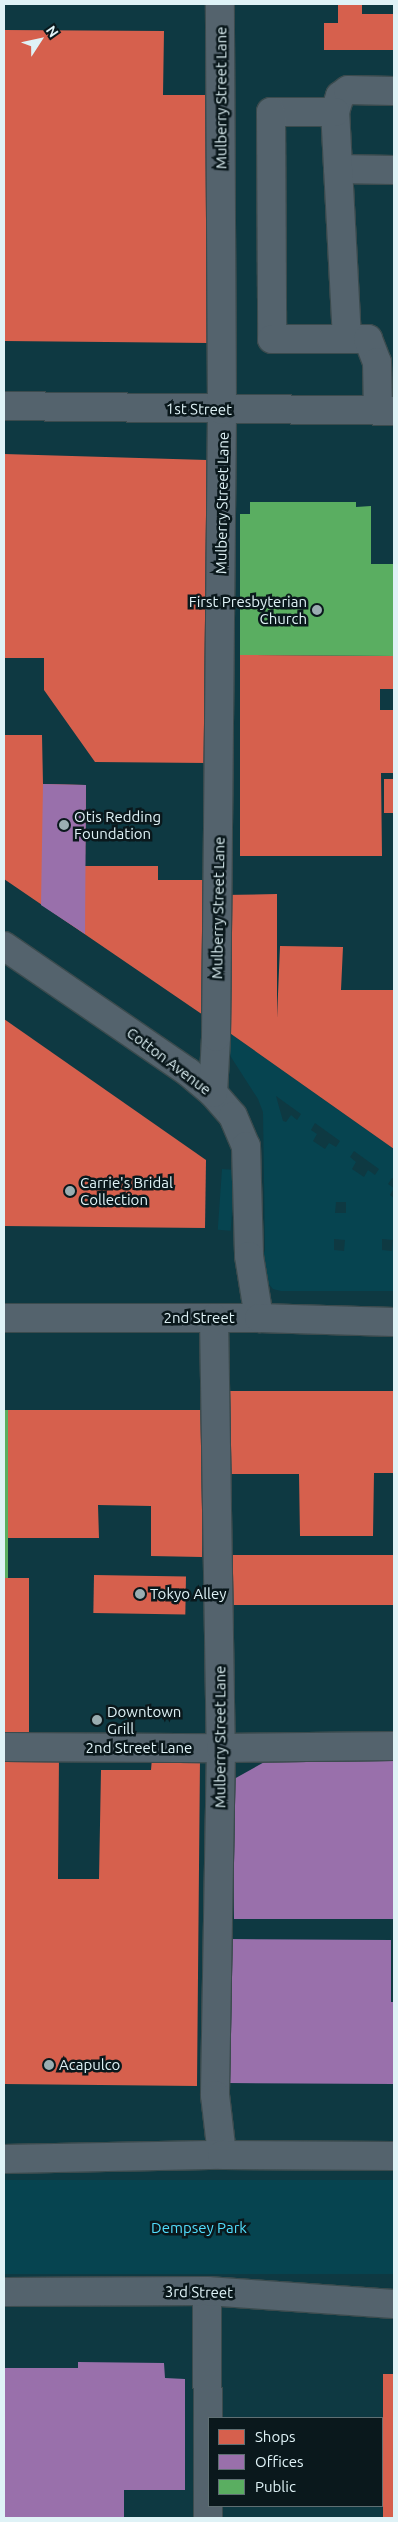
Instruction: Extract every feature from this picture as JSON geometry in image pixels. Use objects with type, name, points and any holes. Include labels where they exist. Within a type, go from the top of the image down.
[{"type":"street","name":"Mulberry Street Lane","points":[[213,1093],[216,1037],[222,410],[220,4]]},
{"type":"street","points":[[347,339],[335,112],[340,96],[348,90],[394,91]]},
{"type":"street","points":[[335,112],[271,112],[272,339],[368,339],[377,362],[386,411]]},
{"type":"street","points":[[338,169],[394,170]]},
{"type":"street","name":"1st Street","points":[[4,406],[386,411]]},
{"type":"street","name":"Cotton Avenue","points":[[4,946],[166,1055],[213,1093],[233,1116],[246,1146],[249,1256],[259,1318]]},
{"type":"street","name":"2nd Street","points":[[4,1318],[259,1318],[394,1322]]},
{"type":"street","name":"Mulberry Street Lane","points":[[214,1318],[221,1748],[215,2095],[222,2155]]},
{"type":"street","name":"2nd Street Lane","points":[[4,1747],[221,1748],[394,1746]]},
{"type":"street","points":[[4,2160],[222,2155],[394,2156]]},
{"type":"street","points":[[207,2291],[208,2518]]},
{"type":"street","name":"3rd Street","points":[[4,2292],[207,2291],[394,2304]]},
{"type":"shaded area","points":[[4,4],[394,4],[394,2518],[4,2518]]},
{"type":"green space","points":[[224,1029],[394,1149],[394,1179],[392,1178],[388,1184],[394,1188],[390,1195],[394,1198],[394,1291],[281,1291],[273,1289],[266,1281],[262,1259],[265,1250],[263,1112],[258,1099],[231,1057]],"holes":[[[276,1096],[301,1114],[297,1120],[291,1115],[286,1122],[283,1121]],[[315,1123],[340,1141],[336,1147],[329,1143],[325,1149],[313,1141],[317,1134],[311,1130]],[[354,1151],[379,1169],[375,1175],[368,1170],[364,1177],[352,1169],[356,1162],[350,1157]],[[336,1202],[346,1202],[346,1213],[335,1213]],[[334,1239],[345,1240],[344,1251],[334,1250]],[[382,1239],[393,1240],[392,1251],[382,1250]]]},
{"type":"green space","points":[[222,1169],[235,1170],[231,1231],[218,1230]]},
{"type":"green space","name":"Dempsey Park","points":[[4,2180],[394,2180],[394,2274],[4,2274]]},
{"type":"building: Shops","points":[[338,4],[362,4],[362,14],[394,14],[394,50],[324,50],[324,23],[338,23]]},
{"type":"building: Shops","points":[[4,30],[164,31],[163,95],[210,95],[209,343],[4,341]]},
{"type":"building: Shops","points":[[4,454],[207,460],[207,763],[95,762],[44,690],[44,658],[4,658]]},
{"type":"building: Shops","points":[[240,655],[393,656],[393,689],[380,689],[380,710],[394,710],[394,773],[381,773],[382,856],[240,856]]},
{"type":"building: Shops","points":[[4,735],[42,735],[43,784],[86,785],[85,866],[158,866],[158,880],[205,880],[206,1017],[4,879]]},
{"type":"building: Shops","points":[[384,779],[394,779],[394,813],[384,813]]},
{"type":"building: Shops","points":[[277,894],[277,1018],[280,946],[343,947],[341,990],[394,990],[394,1149],[224,1029],[223,895]]},
{"type":"building: Shops","points":[[4,1019],[206,1160],[205,1228],[4,1226]]},
{"type":"building: Shops","points":[[223,1391],[394,1391],[394,1473],[374,1473],[373,1536],[300,1536],[299,1474],[223,1474]]},
{"type":"building: Shops","points":[[8,1410],[203,1410],[202,1557],[151,1556],[151,1506],[98,1505],[99,1538],[8,1538]]},
{"type":"building: Shops","points":[[222,1555],[394,1555],[394,1605],[222,1605]]},
{"type":"building: Shops","name":"Tokyo Alley","points":[[94,1575],[186,1577],[185,1615],[93,1613]]},
{"type":"building: Shops","points":[[4,1578],[29,1578],[29,1739],[4,1739]]},
{"type":"building: Shops","points":[[4,1757],[59,1757],[58,1879],[99,1879],[101,1770],[151,1770],[152,1758],[200,1759],[197,2086],[4,2084]]},
{"type":"building: Shops","points":[[383,2374],[394,2374],[394,2518],[383,2518]]},
{"type":"building: Offices","name":"Otis Redding Foundation","points":[[43,784],[86,785],[85,934],[41,905]]},
{"type":"building: Offices","points":[[277,1755],[394,1755],[394,1919],[234,1919],[234,1779]]},
{"type":"building: Offices","points":[[229,1939],[391,1940],[391,2002],[394,2002],[394,2084],[228,2083]]},
{"type":"building: Offices","points":[[78,2362],[164,2363],[165,2378],[185,2379],[185,2490],[124,2490],[124,2518],[4,2518],[4,2368],[78,2368]]},
{"type":"building: Public","name":"First Presbyterian Church","points":[[250,502],[356,502],[356,507],[371,506],[371,564],[394,564],[394,656],[240,655],[240,514],[250,514]]},
{"type":"building: Public","points":[[4,1410],[8,1410],[8,1578],[4,1578]]},
{"type":"place","name":"First Presbyterian Church","points":[[317,610]]},
{"type":"place","name":"Otis Redding Foundation","points":[[64,825]]},
{"type":"place","name":"Carrie's Bridal Collection","points":[[70,1191]]},
{"type":"place","name":"Tokyo Alley","points":[[140,1594]]},
{"type":"place","name":"Downtown Grill","points":[[97,1720]]},
{"type":"place","name":"Acapulco","points":[[49,2065]]}]
